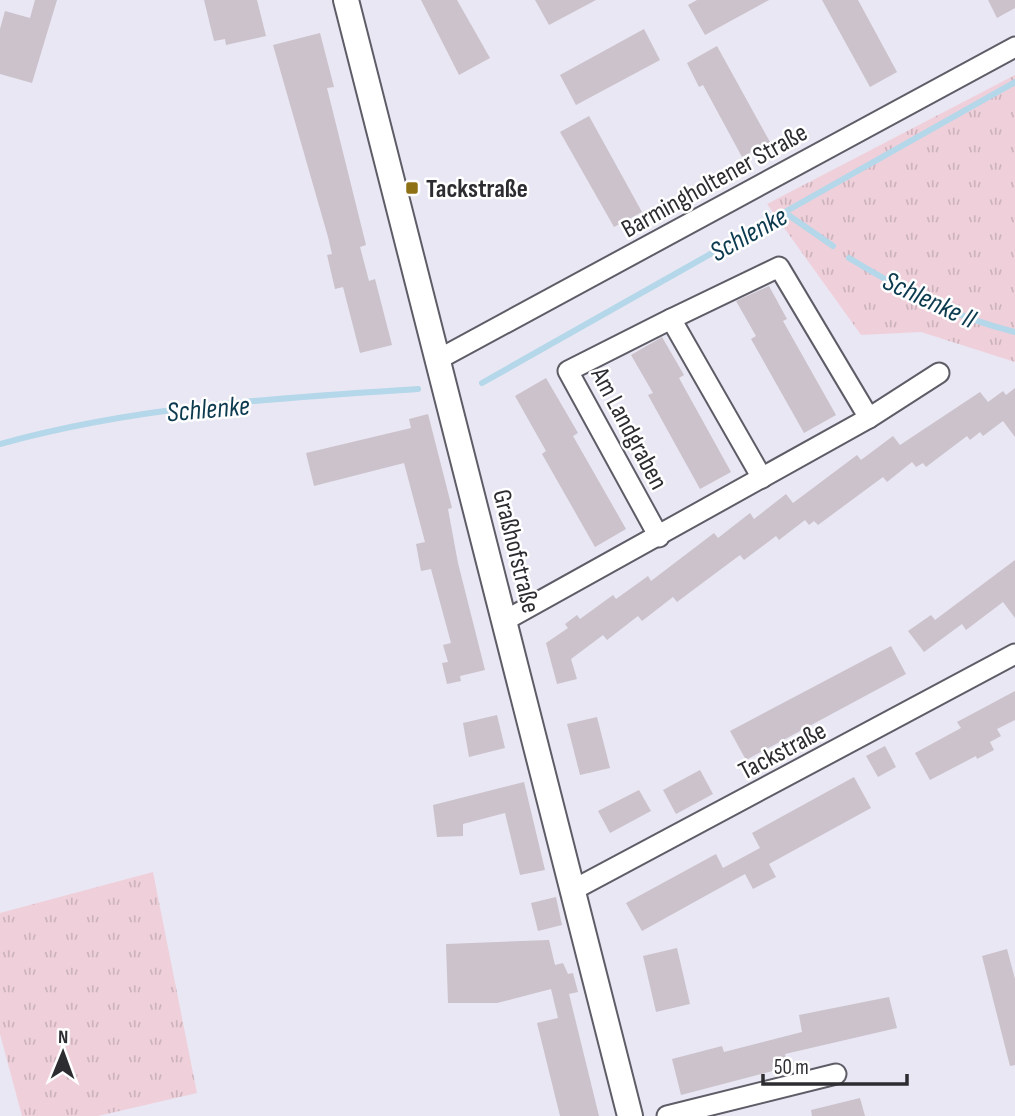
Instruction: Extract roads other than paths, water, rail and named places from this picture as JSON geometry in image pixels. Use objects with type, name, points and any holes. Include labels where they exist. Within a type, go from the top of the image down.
[{"type":"street","name":"Graßhofstraße","points":[[346,0],[630,1116]]},
{"type":"street","name":"Barmingholtener Straße","points":[[439,359],[1015,47]]},
{"type":"street","name":"Am Landgraben","points":[[659,537],[568,371],[779,267],[869,418]]},
{"type":"street","points":[[671,319],[762,478]]},
{"type":"street","points":[[505,621],[869,418],[939,373]]},
{"type":"street","name":"Tackstraße","points":[[573,890],[1015,654]]},
{"type":"street","points":[[667,1116],[836,1074]]},
{"type":"waterway","name":"Schlenke","points":[[482,383],[1015,82]]},
{"type":"waterway","name":"Schlenke II","points":[[784,212],[833,246]]},
{"type":"waterway","name":"Schlenke II","points":[[849,258],[929,302],[971,319],[1015,332]]},
{"type":"waterway","name":"Schlenke","points":[[0,444],[51,431],[155,412],[260,400],[418,389]]},
{"type":"place","name":"Tackstraße","points":[[412,188]]}]
